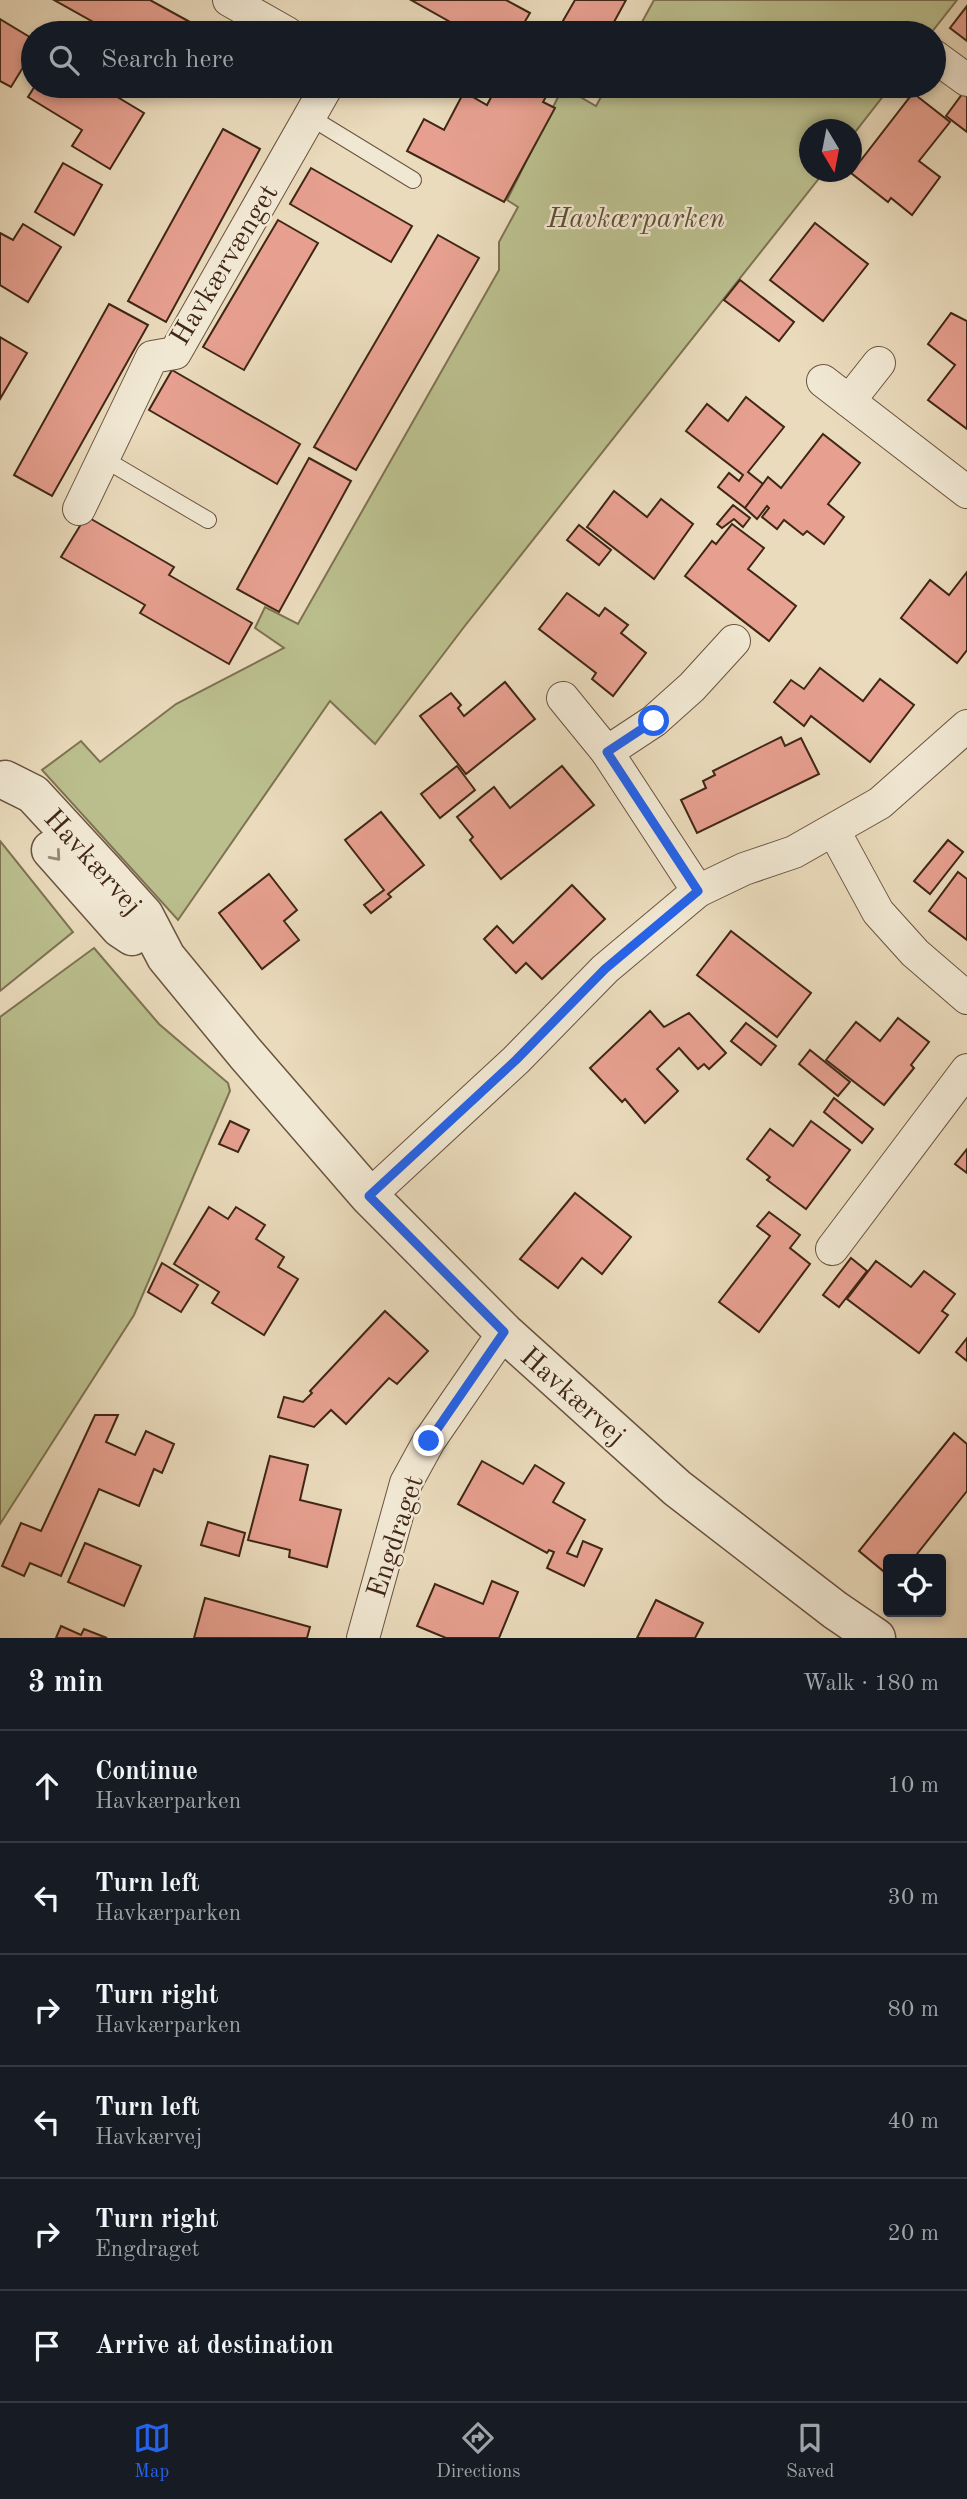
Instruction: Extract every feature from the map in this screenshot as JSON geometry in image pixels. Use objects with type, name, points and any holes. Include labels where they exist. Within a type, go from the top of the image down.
[{"type":"street","points":[[229,0],[266,21]]},
{"type":"street","points":[[946,65],[967,80]]},
{"type":"street","name":"Havkærvænget","points":[[79,509],[152,356],[175,352],[320,98]]},
{"type":"street","points":[[849,401],[879,363]]},
{"type":"street","points":[[823,381],[967,492]]},
{"type":"street","points":[[607,752],[654,721],[692,687],[734,641]]},
{"type":"street","points":[[563,698],[607,752],[698,891]]},
{"type":"street","points":[[369,1196],[516,1060],[605,969],[698,891],[744,869],[793,852],[880,803],[967,726]]},
{"type":"street","name":"Havkærvej","points":[[2,777],[13,806],[86,891],[120,928],[166,957],[369,1196],[504,1332],[677,1488],[835,1610],[876,1638]]},
{"type":"street","points":[[834,831],[878,912],[915,953],[967,998]]},
{"type":"street","points":[[832,1249],[967,1070]]},
{"type":"street","name":"Engdraget","points":[[363,1638],[406,1483],[429,1441],[504,1332]]},
{"type":"lane","points":[[310,117],[413,180]]},
{"type":"lane","points":[[104,458],[208,520]]},
{"type":"green space","points":[[654,0],[957,0],[940,21],[643,21]]},
{"type":"green space","name":"Havkærparken","points":[[558,98],[582,98],[596,106],[600,98],[882,98],[862,123],[862,119],[799,119],[799,182],[816,182],[464,627],[375,744],[330,701],[178,920],[42,770],[81,741],[100,762],[176,704],[284,648],[255,628],[265,607],[298,624],[499,270],[499,242],[518,207],[507,200]]},
{"type":"green space","points":[[0,841],[73,932],[0,991]]},
{"type":"green space","points":[[94,948],[159,1024],[228,1083],[230,1091],[134,1315],[0,1524],[0,1017]]},
{"type":"building","points":[[54,0],[150,0],[188,21],[92,21]]},
{"type":"building","points":[[411,0],[506,0],[530,13],[525,21],[449,21]]},
{"type":"building","points":[[575,0],[626,0],[615,21],[563,21]]},
{"type":"building","points":[[967,6],[967,41],[950,28]]},
{"type":"building","points":[[0,19],[21,32],[21,71],[11,87],[0,81]]},
{"type":"building","points":[[963,93],[967,96],[967,132],[946,116]]},
{"type":"building","points":[[30,98],[119,98],[144,113],[110,169],[72,146],[82,130]]},
{"type":"building","points":[[461,98],[475,98],[487,105],[491,98],[545,98],[543,102],[555,108],[504,202],[407,151],[424,119],[444,130]]},
{"type":"building","points":[[909,98],[919,98],[950,122],[919,161],[940,177],[912,215],[891,198],[888,202],[862,182],[862,159]]},
{"type":"building","points":[[223,129],[260,149],[166,322],[128,301]]},
{"type":"building","points":[[63,163],[102,185],[74,235],[35,212]]},
{"type":"building","points":[[311,168],[412,226],[391,262],[290,204]]},
{"type":"building","points":[[278,220],[318,243],[244,370],[203,347]]},
{"type":"building","points":[[815,223],[868,264],[823,321],[770,280]]},
{"type":"building","points":[[23,224],[61,247],[28,302],[0,285],[0,233],[13,240]]},
{"type":"building","points":[[438,235],[479,258],[356,470],[314,447]]},
{"type":"building","points":[[740,280],[794,322],[779,341],[724,300]]},
{"type":"building","points":[[109,304],[148,325],[52,496],[14,475]]},
{"type":"building","points":[[951,313],[967,321],[967,429],[928,400],[955,365],[928,344]]},
{"type":"building","points":[[0,337],[27,353],[0,399]]},
{"type":"building","points":[[172,370],[300,444],[277,484],[149,410]]},
{"type":"building","points":[[746,397],[784,427],[748,472],[763,484],[745,508],[718,487],[729,473],[739,481],[743,475],[686,431],[707,404],[728,421]]},
{"type":"building","points":[[823,434],[860,463],[828,504],[844,517],[824,544],[807,531],[803,535],[784,520],[777,529],[762,517],[769,508],[767,506],[757,519],[745,508],[768,477],[781,488]]},
{"type":"building","points":[[309,458],[351,481],[279,612],[237,589]]},
{"type":"building","points":[[614,491],[647,517],[661,499],[693,524],[654,579],[587,527]]},
{"type":"building","points":[[733,505],[750,518],[743,527],[734,519],[722,528],[717,524]]},
{"type":"building","points":[[86,516],[174,567],[169,575],[252,623],[229,664],[140,613],[145,605],[61,557]]},
{"type":"building","points":[[732,524],[764,548],[748,569],[796,606],[769,641],[685,576],[712,541],[716,544]]},
{"type":"building","points":[[579,525],[611,550],[599,565],[567,540]]},
{"type":"building","points":[[967,572],[967,650],[957,663],[901,618],[930,580],[949,595]]},
{"type":"building","points":[[567,593],[599,616],[605,608],[628,625],[621,633],[646,653],[613,696],[592,679],[596,673],[539,629]]},
{"type":"building","points":[[820,668],[863,701],[880,679],[914,705],[870,762],[811,716],[804,726],[774,702],[791,680],[804,689]]},
{"type":"building","points":[[505,682],[535,719],[466,774],[420,716],[451,693],[461,705],[458,708],[464,716]]},
{"type":"building","points":[[781,737],[785,746],[801,738],[819,774],[697,833],[681,800],[706,788],[703,781],[715,775],[713,771]]},
{"type":"building","points":[[457,766],[475,790],[440,818],[421,794]]},
{"type":"building","points":[[562,766],[594,805],[501,879],[470,840],[473,837],[457,817],[494,787],[510,808]]},
{"type":"building","points":[[381,812],[424,865],[388,894],[391,897],[371,913],[364,905],[384,890],[345,840]]},
{"type":"building","points":[[948,840],[963,852],[930,894],[914,881]]},
{"type":"building","points":[[958,872],[967,879],[967,940],[929,911]]},
{"type":"building","points":[[269,874],[297,910],[284,921],[299,940],[262,969],[219,913]]},
{"type":"building","points":[[572,885],[605,919],[542,979],[526,963],[516,973],[484,939],[497,926],[513,943]]},
{"type":"building","points":[[731,931],[811,993],[777,1037],[697,975]]},
{"type":"building","points":[[650,1011],[664,1027],[689,1013],[726,1053],[709,1069],[704,1064],[698,1069],[679,1048],[657,1069],[678,1091],[645,1123],[625,1099],[622,1102],[590,1068]]},
{"type":"building","points":[[898,1018],[929,1042],[911,1065],[914,1068],[884,1105],[826,1060],[856,1022],[880,1041]]},
{"type":"building","points":[[746,1023],[776,1046],[761,1065],[731,1041]]},
{"type":"building","points":[[810,1050],[850,1082],[838,1096],[799,1064]]},
{"type":"building","points":[[834,1098],[873,1129],[862,1143],[824,1112]]},
{"type":"building","points":[[230,1121],[249,1130],[238,1152],[219,1144]]},
{"type":"building","points":[[811,1121],[850,1150],[806,1209],[767,1180],[770,1177],[747,1159],[770,1129],[793,1146]]},
{"type":"building","points":[[967,1149],[967,1173],[955,1164]]},
{"type":"building","points":[[575,1193],[631,1237],[602,1274],[582,1258],[558,1288],[520,1259]]},
{"type":"building","points":[[209,1207],[228,1219],[236,1207],[265,1225],[256,1239],[284,1257],[278,1267],[298,1279],[264,1335],[212,1303],[219,1292],[174,1264]]},
{"type":"building","points":[[769,1212],[800,1235],[790,1248],[810,1264],[759,1332],[719,1302],[770,1236],[757,1226]]},
{"type":"building","points":[[851,1258],[867,1271],[839,1307],[823,1295]]},
{"type":"building","points":[[876,1261],[911,1287],[924,1271],[955,1294],[942,1311],[948,1315],[919,1353],[847,1299]]},
{"type":"building","points":[[162,1263],[198,1285],[181,1312],[148,1292]]},
{"type":"building","points":[[385,1311],[428,1351],[397,1384],[389,1378],[346,1424],[331,1410],[314,1427],[278,1417],[284,1397],[303,1402],[312,1393],[310,1391]]},
{"type":"building","points":[[967,1338],[967,1361],[956,1352]]},
{"type":"building","points":[[95,1415],[118,1415],[106,1442],[135,1455],[146,1431],[174,1444],[162,1473],[154,1469],[139,1506],[99,1489],[61,1576],[30,1563],[24,1576],[2,1566],[21,1523],[41,1531]]},
{"type":"building","points":[[954,1433],[967,1444],[967,1491],[917,1554],[883,1554],[883,1571],[859,1551]]},
{"type":"building","points":[[270,1456],[308,1465],[300,1500],[341,1510],[327,1567],[289,1557],[290,1550],[248,1540]]},
{"type":"building","points":[[482,1461],[523,1484],[535,1465],[564,1483],[553,1502],[585,1520],[567,1553],[577,1557],[583,1541],[602,1549],[584,1586],[547,1568],[554,1552],[549,1550],[547,1553],[458,1504]]},
{"type":"building","points":[[208,1522],[245,1533],[239,1556],[201,1545]]},
{"type":"building","points":[[85,1543],[141,1566],[124,1606],[68,1582]]},
{"type":"building","points":[[492,1581],[518,1592],[499,1638],[446,1638],[417,1626],[435,1584],[483,1604]]},
{"type":"building","points":[[205,1598],[310,1627],[307,1638],[194,1638]]},
{"type":"building","points":[[656,1600],[703,1623],[695,1638],[637,1638]]},
{"type":"building","points":[[61,1626],[81,1635],[84,1629],[107,1638],[56,1638]]},
{"type":"route","points":[[429,1441],[504,1332],[369,1196],[516,1060],[605,969],[698,891],[607,752],[654,721]]}]
